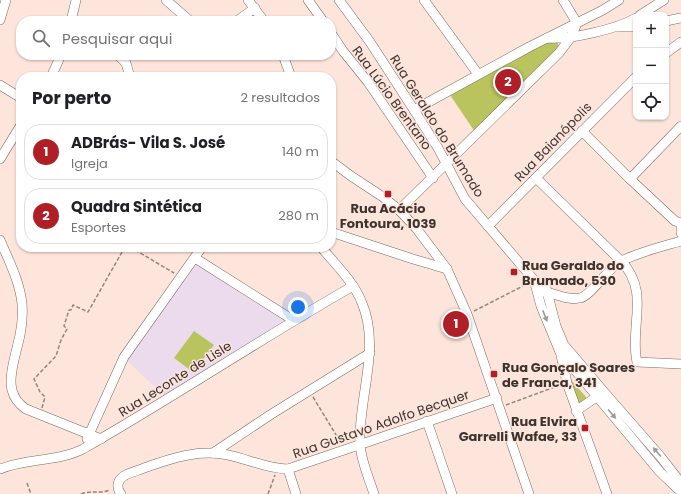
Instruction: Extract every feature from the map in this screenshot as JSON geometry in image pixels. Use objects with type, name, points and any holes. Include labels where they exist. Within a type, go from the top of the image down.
[{"type":"street","points":[[0,20],[6,0]]},
{"type":"street","points":[[72,16],[76,0]]},
{"type":"street","points":[[166,0],[184,16]]},
{"type":"street","points":[[248,0],[261,16]]},
{"type":"street","points":[[308,0],[319,16]]},
{"type":"street","name":"Rua Geraldo do Brumado","points":[[339,0],[370,42],[414,110],[447,163],[465,199],[534,280],[544,285],[548,293]]},
{"type":"street","points":[[424,0],[478,74]]},
{"type":"street","points":[[563,0],[577,23]]},
{"type":"street","points":[[414,110],[478,74],[619,0]]},
{"type":"street","points":[[645,12],[664,0]]},
{"type":"street","points":[[244,16],[255,8]]},
{"type":"street","points":[[669,20],[681,18]]},
{"type":"street","points":[[617,27],[633,19]]},
{"type":"street","points":[[399,210],[555,58],[571,37],[577,23]]},
{"type":"street","points":[[548,38],[559,39],[617,27],[633,27]]},
{"type":"street","name":"Rua Lúcio Brentano","points":[[336,41],[343,52],[368,82],[433,178]]},
{"type":"street","points":[[669,51],[681,42]]},
{"type":"street","points":[[53,72],[59,60]]},
{"type":"street","points":[[123,60],[126,63],[129,72]]},
{"type":"street","points":[[285,60],[289,72]]},
{"type":"street","name":"Rua Baianópolis","points":[[488,226],[633,80]]},
{"type":"street","points":[[0,85],[16,95]]},
{"type":"street","points":[[630,179],[681,126]]},
{"type":"street","points":[[582,131],[675,221],[680,221],[681,233]]},
{"type":"street","points":[[0,159],[16,133]]},
{"type":"street","points":[[336,165],[383,197],[399,210],[416,228],[447,269],[467,314],[529,494]]},
{"type":"street","points":[[536,178],[621,261],[631,274],[636,289],[637,362],[681,364]]},
{"type":"street","points":[[336,234],[447,269]]},
{"type":"street","points":[[0,240],[16,279],[22,305],[21,333],[12,374],[12,390],[26,410],[101,439]]},
{"type":"street","points":[[537,292],[548,293],[571,299],[583,297],[590,292],[605,274],[621,261],[681,241]]},
{"type":"street","points":[[83,449],[124,357],[199,252]]},
{"type":"street","points":[[324,252],[353,286],[363,305],[369,335],[370,353],[362,415],[360,445],[374,494]]},
{"type":"street","points":[[195,258],[293,320]]},
{"type":"street","points":[[534,280],[540,306],[562,348],[600,394],[660,472],[681,492]]},
{"type":"street","name":"Rua Leconte de Lisle","points":[[0,469],[25,462],[59,458],[83,449],[171,398],[293,320],[353,286]]},
{"type":"street","points":[[548,293],[562,348],[567,383],[607,494]]},
{"type":"street","points":[[213,453],[309,390],[370,353]]},
{"type":"street","points":[[576,411],[600,394]]},
{"type":"street","points":[[600,394],[660,456],[681,483]]},
{"type":"street","name":"Rua Gustavo Adolfo Becquer","points":[[119,491],[120,479],[126,475],[188,454],[213,453],[238,457],[276,469],[288,469],[497,398]]},
{"type":"street","points":[[427,422],[452,494]]},
{"type":"street","points":[[288,469],[296,494]]},
{"type":"path","points":[[40,415],[45,397],[40,392],[34,380],[56,356],[61,340],[67,329],[64,326],[69,310],[71,310],[73,305],[88,312],[122,252]]},
{"type":"path","points":[[138,252],[181,277]]},
{"type":"path","points":[[467,314],[534,280]]},
{"type":"path","points":[[500,407],[567,383]]},
{"type":"path","points":[[309,390],[346,450]]},
{"type":"path","points":[[268,494],[276,469]]},
{"type":"path","points":[[27,482],[31,494]]},
{"type":"path","points":[[81,494],[91,491],[119,491]]},
{"type":"shaded area","points":[[195,261],[287,321],[167,398],[126,360]]},
{"type":"green space","points":[[545,40],[557,41],[559,47],[475,132],[448,92]]},
{"type":"green space","points":[[194,331],[214,345],[193,372],[174,358]]},
{"type":"green space","points":[[570,381],[572,381],[586,397],[586,399],[579,404]]},
{"type":"place","name":"Quadra Sintética","points":[[508,82]]},
{"type":"place","name":"Rua Acácio Fontoura, 1039","points":[[388,194]]},
{"type":"place","name":"Rua Geraldo do Brumado, 530","points":[[514,272]]},
{"type":"place","name":"ADBrás- Vila S. José","points":[[456,324]]},
{"type":"place","name":"Rua Gonçalo Soares de Franca, 341","points":[[494,374]]},
{"type":"place","name":"Rua Elvira Garrelli Wafae, 33","points":[[585,428]]}]
